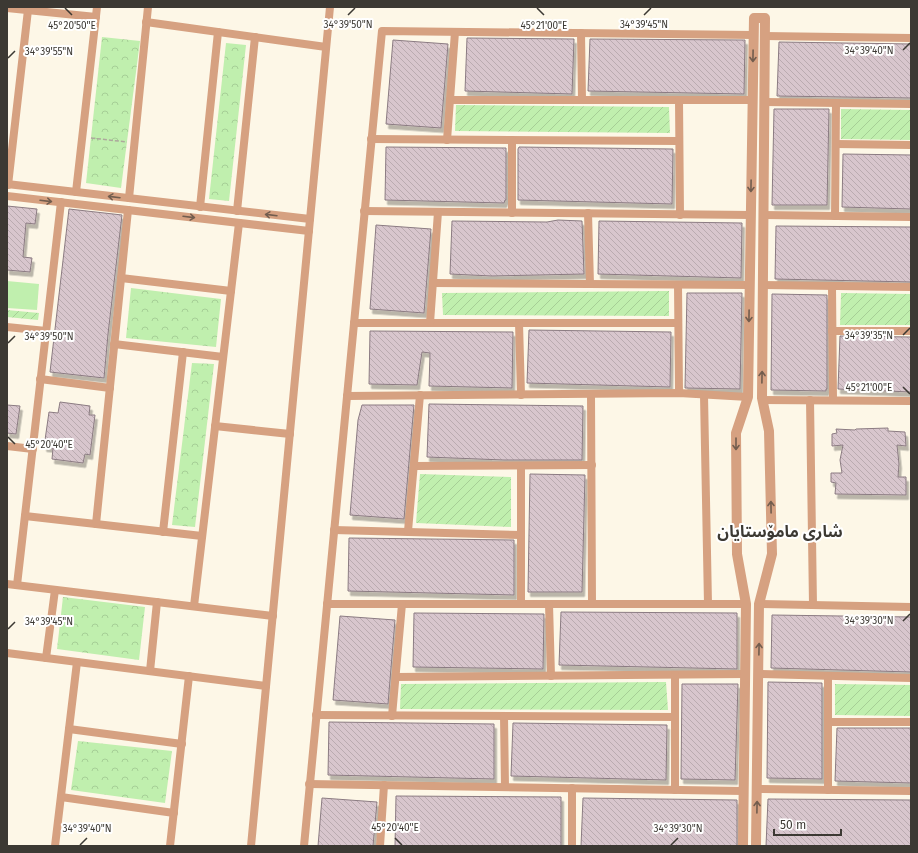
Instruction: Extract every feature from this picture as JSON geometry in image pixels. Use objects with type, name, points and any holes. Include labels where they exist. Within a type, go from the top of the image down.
[{"type":"street","points":[[76,192],[97,7]]},
{"type":"street","points":[[129,198],[148,7]]},
{"type":"street","points":[[251,846],[330,7]]},
{"type":"street","points":[[7,8],[96,17]]},
{"type":"street","points":[[28,10],[10,136],[8,184],[310,219]]},
{"type":"street","points":[[743,846],[746,604],[737,554],[736,433],[748,397],[754,18],[765,18],[762,400],[769,431],[772,554],[759,604],[756,846]]},
{"type":"street","points":[[146,22],[326,47]]},
{"type":"street","points":[[304,846],[382,31],[753,35]]},
{"type":"street","points":[[200,207],[218,32]]},
{"type":"street","points":[[447,140],[455,32]]},
{"type":"street","points":[[581,33],[582,100]]},
{"type":"street","points":[[764,36],[911,38]]},
{"type":"street","points":[[237,211],[255,37]]},
{"type":"street","points":[[450,100],[752,100]]},
{"type":"street","points":[[679,100],[680,215]]},
{"type":"street","points":[[765,102],[911,104]]},
{"type":"street","points":[[835,216],[836,103]]},
{"type":"street","points":[[371,139],[679,141]]},
{"type":"street","points":[[512,140],[512,213]]},
{"type":"street","points":[[836,144],[911,145]]},
{"type":"street","points":[[7,196],[309,231]]},
{"type":"street","points":[[17,585],[61,202]]},
{"type":"street","points":[[169,215],[170,203]]},
{"type":"street","points":[[96,524],[128,210]]},
{"type":"street","points":[[364,211],[751,216]]},
{"type":"street","points":[[430,323],[438,212]]},
{"type":"street","points":[[250,224],[252,213]]},
{"type":"street","points":[[588,214],[590,284]]},
{"type":"street","points":[[764,215],[911,217]]},
{"type":"street","points":[[194,606],[239,223]]},
{"type":"street","points":[[750,249],[763,249]]},
{"type":"street","points":[[121,278],[231,291]]},
{"type":"street","points":[[433,283],[750,285]]},
{"type":"street","points":[[678,285],[678,394]]},
{"type":"street","points":[[763,285],[911,287]]},
{"type":"street","points":[[832,286],[833,400]]},
{"type":"street","points":[[354,323],[678,323]]},
{"type":"street","points":[[519,323],[521,395]]},
{"type":"street","points":[[7,327],[46,331]]},
{"type":"street","points":[[832,331],[911,331]]},
{"type":"street","points":[[114,344],[223,357]]},
{"type":"street","points":[[163,532],[183,352]]},
{"type":"street","points":[[40,380],[110,388]]},
{"type":"street","points":[[592,394],[592,604]]},
{"type":"street","points":[[347,396],[678,394],[748,397]]},
{"type":"street","points":[[408,531],[420,395]]},
{"type":"street","points":[[704,395],[708,604]]},
{"type":"street","points":[[762,400],[911,401]]},
{"type":"street","points":[[810,400],[813,605]]},
{"type":"street","points":[[215,426],[290,434]]},
{"type":"street","points":[[7,446],[33,449]]},
{"type":"street","points":[[414,466],[592,465]]},
{"type":"street","points":[[521,466],[522,604]]},
{"type":"street","points":[[25,516],[202,536]]},
{"type":"street","points":[[334,530],[521,535]]},
{"type":"street","points":[[7,584],[273,616]]},
{"type":"street","points":[[46,658],[55,590]]},
{"type":"street","points":[[150,671],[156,602]]},
{"type":"street","points":[[327,604],[746,604]]},
{"type":"street","points":[[392,716],[402,604]]},
{"type":"street","points":[[549,604],[550,676]]},
{"type":"street","points":[[759,604],[911,607]]},
{"type":"street","points":[[745,633],[759,634]]},
{"type":"street","points":[[7,655],[46,658],[266,686]]},
{"type":"street","points":[[55,846],[77,662]]},
{"type":"street","points":[[396,677],[745,674]]},
{"type":"street","points":[[758,674],[911,678]]},
{"type":"street","points":[[675,675],[675,790]]},
{"type":"street","points":[[170,846],[189,676]]},
{"type":"street","points":[[828,676],[828,790]]},
{"type":"street","points":[[316,715],[675,717]]},
{"type":"street","points":[[504,716],[506,787]]},
{"type":"street","points":[[828,722],[911,722]]},
{"type":"street","points":[[69,729],[182,744]]},
{"type":"street","points":[[310,784],[744,791]]},
{"type":"street","points":[[380,846],[384,786]]},
{"type":"street","points":[[572,788],[572,846]]},
{"type":"street","points":[[757,789],[911,792]]},
{"type":"street","points":[[61,798],[174,813]]},
{"type":"path","points":[[82,137],[135,143]]},
{"type":"green space","points":[[102,37],[140,41],[121,188],[86,183]]},
{"type":"green space","points":[[226,43],[246,45],[229,201],[209,199]]},
{"type":"green space","points":[[456,105],[669,107],[670,133],[455,131]]},
{"type":"green space","points":[[841,109],[911,110],[911,140],[841,139]]},
{"type":"green space","points":[[7,281],[39,284],[37,310],[7,308]]},
{"type":"green space","points":[[131,288],[221,299],[216,347],[126,338]]},
{"type":"green space","points":[[669,291],[669,316],[443,315],[442,293]]},
{"type":"green space","points":[[841,293],[911,294],[911,325],[840,325]]},
{"type":"green space","points":[[7,310],[39,313],[38,320],[7,317]]},
{"type":"green space","points":[[192,363],[214,364],[195,527],[172,525]]},
{"type":"green space","points":[[420,474],[511,477],[511,527],[416,523]]},
{"type":"green space","points":[[63,597],[145,607],[139,660],[57,649]]},
{"type":"green space","points":[[666,682],[668,710],[400,709],[401,684]]},
{"type":"green space","points":[[835,684],[911,685],[911,716],[835,715]]},
{"type":"green space","points":[[78,741],[172,751],[165,803],[71,790]]},
{"type":"building","points":[[467,38],[574,39],[572,94],[465,91]]},
{"type":"building","points":[[590,39],[745,40],[744,94],[588,91]]},
{"type":"building","points":[[393,40],[448,44],[441,128],[386,124]]},
{"type":"building","points":[[779,42],[911,44],[911,98],[777,96]]},
{"type":"building","points":[[774,109],[829,109],[827,205],[772,205]]},
{"type":"building","points":[[386,147],[506,148],[506,200],[504,203],[385,200]]},
{"type":"building","points":[[519,147],[673,149],[672,204],[518,200]]},
{"type":"building","points":[[843,154],[911,155],[911,209],[842,207]]},
{"type":"building","points":[[7,206],[37,209],[35,224],[26,223],[23,257],[32,258],[30,272],[7,270]]},
{"type":"building","points":[[69,209],[122,215],[104,378],[50,372]]},
{"type":"building","points":[[558,220],[582,221],[584,274],[492,276],[450,274],[452,221],[547,222]]},
{"type":"building","points":[[599,221],[742,223],[741,278],[598,274]]},
{"type":"building","points":[[376,225],[431,229],[424,313],[370,309]]},
{"type":"building","points":[[776,226],[911,227],[911,282],[775,279]]},
{"type":"building","points":[[687,293],[742,293],[740,389],[685,388]]},
{"type":"building","points":[[772,294],[827,295],[826,391],[771,390]]},
{"type":"building","points":[[529,330],[671,332],[670,387],[527,383]]},
{"type":"building","points":[[370,331],[513,332],[512,388],[429,386],[430,353],[422,352],[417,385],[369,384]]},
{"type":"building","points":[[840,336],[911,337],[911,392],[838,389]]},
{"type":"building","points":[[60,402],[90,406],[89,415],[95,415],[90,455],[85,454],[83,463],[52,459],[53,448],[44,447],[49,412],[58,413]]},
{"type":"building","points":[[429,404],[583,406],[582,460],[504,460],[427,457]]},
{"type":"building","points":[[7,405],[20,406],[16,434],[7,433]]},
{"type":"building","points":[[362,405],[414,405],[404,519],[350,515],[358,420]]},
{"type":"building","points":[[888,428],[888,431],[905,432],[906,446],[897,445],[899,464],[898,477],[906,477],[906,495],[835,494],[836,483],[831,482],[831,473],[842,473],[840,460],[843,445],[832,446],[832,434],[837,433],[836,429],[855,430]]},
{"type":"building","points":[[530,474],[585,475],[582,592],[528,592]]},
{"type":"building","points":[[349,538],[514,540],[514,595],[348,591]]},
{"type":"building","points":[[561,612],[737,613],[737,669],[559,665]]},
{"type":"building","points":[[414,613],[544,614],[543,669],[413,667]]},
{"type":"building","points":[[772,615],[911,617],[911,672],[771,668]]},
{"type":"building","points":[[340,616],[395,620],[388,704],[333,700]]},
{"type":"building","points":[[768,682],[822,683],[822,779],[767,778]]},
{"type":"building","points":[[682,684],[738,684],[735,780],[681,779]]},
{"type":"building","points":[[329,722],[494,724],[494,779],[328,775]]},
{"type":"building","points":[[513,723],[667,725],[666,780],[511,776]]},
{"type":"building","points":[[837,728],[911,728],[911,783],[835,781]]},
{"type":"building","points":[[396,796],[561,797],[561,846],[395,846]]},
{"type":"building","points":[[322,798],[377,802],[373,846],[318,846]]},
{"type":"building","points":[[583,798],[737,800],[737,846],[581,846]]},
{"type":"building","points":[[768,799],[911,800],[911,846],[766,846]]},
{"type":"district","name":"شاری مامۆستایان","points":[[780,531]]}]
